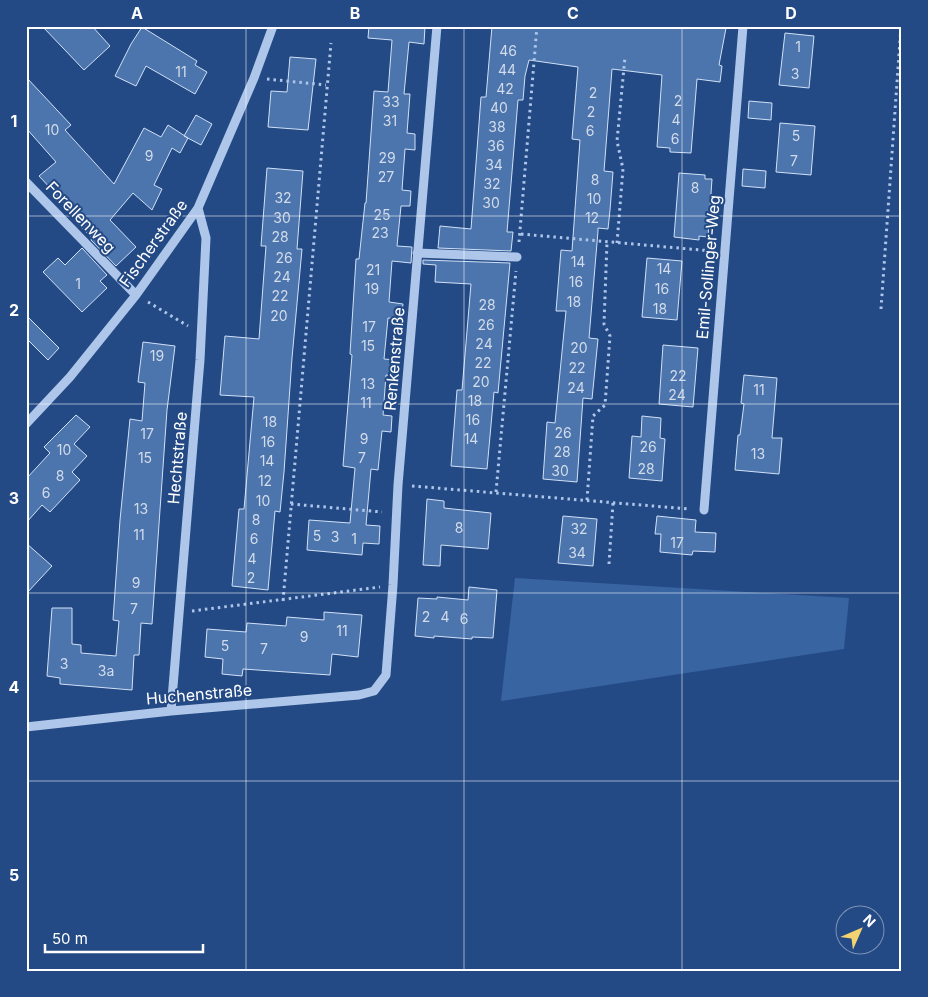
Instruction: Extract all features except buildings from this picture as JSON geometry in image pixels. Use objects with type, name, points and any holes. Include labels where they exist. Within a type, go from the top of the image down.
[{"type":"street","name":"Fischerstraße","points":[[26,424],[70,377],[136,294],[198,208],[254,78],[273,26]]},
{"type":"street","name":"Renkenstraße","points":[[374,691],[386,676],[398,513],[398,485],[437,26]]},
{"type":"street","name":"Emil-Sollinger-Weg","points":[[704,510],[744,26]]},
{"type":"street","name":"Forellenweg","points":[[26,182],[136,294]]},
{"type":"street","name":"Hechtstraße","points":[[171,711],[201,334],[206,238],[198,208]]},
{"type":"street","points":[[417,253],[517,257]]},
{"type":"street","name":"Huchenstraße","points":[[26,726],[359,695],[374,691]]},
{"type":"path","points":[[881,309],[901,26]]},
{"type":"path","points":[[283,601],[331,43]]},
{"type":"path","points":[[617,243],[622,169],[617,141],[625,57]]},
{"type":"path","points":[[254,78],[326,85]]},
{"type":"path","points":[[521,234],[724,252]]},
{"type":"path","points":[[587,500],[594,416],[605,405],[610,336],[604,324],[607,242]]},
{"type":"path","points":[[136,294],[201,334]]},
{"type":"path","points":[[398,485],[704,510]]},
{"type":"path","points":[[609,564],[613,503]]},
{"type":"path","points":[[291,504],[398,513]]},
{"type":"path","points":[[179,613],[283,601],[393,585]]},
{"type":"shaded area","points":[[515,578],[849,598],[844,649],[501,701]]}]
